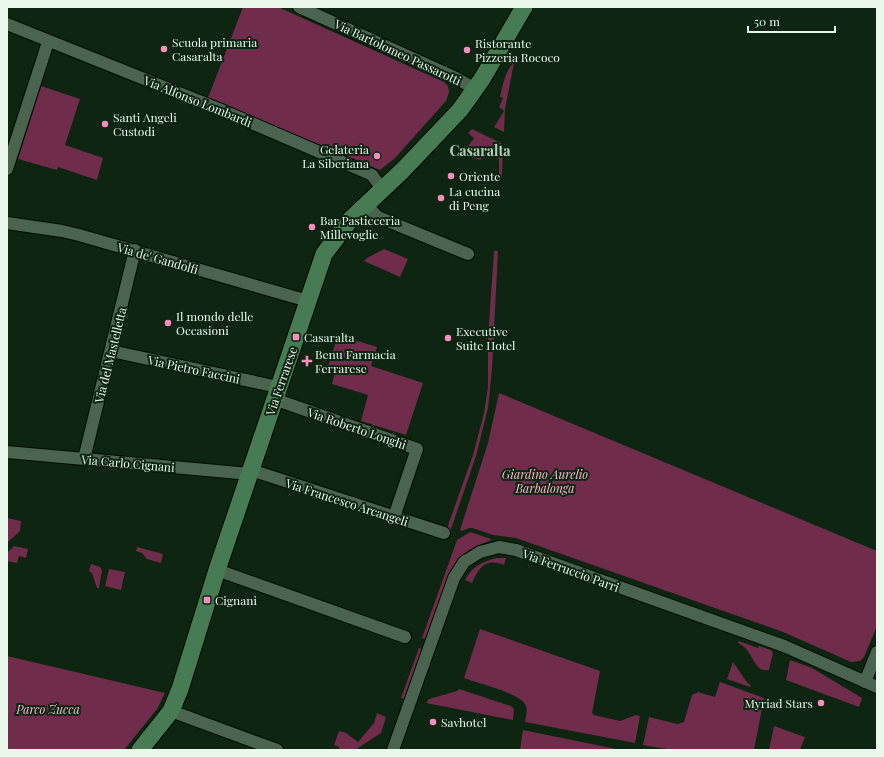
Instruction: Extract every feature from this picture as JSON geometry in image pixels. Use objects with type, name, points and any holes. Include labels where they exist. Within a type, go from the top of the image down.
[{"type":"main road","name":"Via Ferrarese","points":[[140,750],[170,711],[180,689],[217,570],[324,254],[350,220],[403,170],[460,110],[475,89],[524,7]]},
{"type":"street","name":"Via Bartolomeo Passarotti","points":[[299,7],[456,78],[475,89]]},
{"type":"street","name":"Via Alfonso Lombardi","points":[[7,24],[48,42],[219,109],[368,173],[372,175],[382,189]]},
{"type":"street","points":[[7,169],[48,42]]},
{"type":"street","points":[[366,205],[378,217],[468,254]]},
{"type":"street","name":"Via de' Gandolfi","points":[[7,223],[62,231],[135,250],[308,301]]},
{"type":"street","name":"Via del Mastelletta","points":[[84,459],[135,250]]},
{"type":"street","name":"Via Pietro Faccini","points":[[110,351],[276,393]]},
{"type":"street","name":"Via Roberto Longhi","points":[[276,393],[417,449],[394,517]]},
{"type":"street","name":"Via Carlo Cignani","points":[[7,452],[250,472]]},
{"type":"street","name":"Via Francesco Arcangeli","points":[[250,472],[444,533]]},
{"type":"street","name":"Via Ferruccio Parri","points":[[393,750],[454,578],[464,562],[480,552],[499,547],[516,550],[784,646],[877,687]]},
{"type":"street","points":[[217,570],[405,637]]},
{"type":"street","points":[[865,682],[877,652]]},
{"type":"street","points":[[170,711],[277,750]]},
{"type":"green space","points":[[243,7],[278,7],[444,82],[448,86],[449,92],[446,101],[395,158],[380,170],[208,98]]},
{"type":"green space","points":[[514,63],[505,109],[504,132],[494,127],[504,111],[499,107],[503,98],[500,97],[509,69]]},
{"type":"green space","points":[[41,86],[80,99],[65,145],[103,158],[97,180],[58,167],[57,170],[18,159]]},
{"type":"green space","points":[[472,129],[503,144],[502,177],[499,176],[499,159],[486,154],[480,160],[463,153],[474,138],[468,133]]},
{"type":"green space","points":[[384,249],[408,259],[400,277],[364,261]]},
{"type":"green space","points":[[494,251],[498,251],[492,369],[488,408],[476,456],[450,532],[446,531],[473,455],[484,413],[488,387],[488,338]]},
{"type":"green space","points":[[338,335],[377,347],[371,366],[423,383],[406,435],[361,421],[368,395],[332,384],[335,372],[327,369]]},
{"type":"green space","name":"Giardino Aurelio Barbalonga","points":[[499,393],[877,551],[877,626],[864,657],[860,661],[851,662],[783,632],[516,538],[493,535],[472,528],[462,531],[460,530],[488,443]]},
{"type":"green space","points":[[7,518],[21,521],[20,531],[7,543]]},
{"type":"green space","points":[[470,532],[491,540],[469,550],[455,564],[449,573],[425,639],[422,638],[457,540]]},
{"type":"green space","points":[[14,546],[28,549],[26,558],[19,556],[17,563],[7,561],[7,553]]},
{"type":"green space","points":[[137,547],[163,554],[161,563],[147,559],[142,553],[136,551]]},
{"type":"green space","points":[[497,558],[506,558],[504,565],[498,563],[488,563],[480,568],[472,583],[465,580],[478,565]]},
{"type":"green space","points":[[91,564],[100,567],[102,570],[99,588],[97,588],[92,573],[89,571]]},
{"type":"green space","points":[[109,569],[125,572],[121,590],[105,586]]},
{"type":"green space","points":[[480,629],[600,671],[592,713],[594,715],[620,721],[636,715],[640,716],[635,743],[525,722],[526,708],[525,704],[521,700],[506,692],[464,678]]},
{"type":"green space","points":[[739,641],[758,648],[759,646],[771,650],[773,653],[769,670],[758,667],[745,648],[738,643]]},
{"type":"green space","points":[[419,648],[422,649],[404,699],[401,698]]},
{"type":"green space","name":"Parco Zucca","points":[[7,656],[165,693],[157,709],[124,750],[7,750]]},
{"type":"green space","points":[[790,660],[812,668],[862,698],[859,707],[786,680]]},
{"type":"green space","points":[[733,662],[751,686],[750,687],[727,679]]},
{"type":"green space","points":[[720,682],[764,698],[754,750],[672,750],[643,745],[649,717],[678,724],[684,722],[692,695],[698,692],[715,697]]},
{"type":"green space","points":[[459,689],[511,706],[514,709],[513,720],[426,703],[429,699],[457,691]]},
{"type":"green space","points":[[377,713],[386,717],[381,733],[355,750],[339,750],[339,747],[334,745],[339,731],[346,733],[358,742],[374,723]]},
{"type":"green space","points":[[774,726],[805,737],[800,750],[769,750]]},
{"type":"green space","points":[[523,730],[621,750],[520,750]]},
{"type":"place","name":"Scuola primaria Casaralta","points":[[164,49]]},
{"type":"place","name":"Ristorante Pizzeria Rococo","points":[[467,50]]},
{"type":"place","name":"Santi Angeli Custodi","points":[[105,124]]},
{"type":"place","name":"Gelateria La Siberiana","points":[[377,156]]},
{"type":"place","name":"Oriente","points":[[451,176]]},
{"type":"place","name":"La cucina di Peng","points":[[441,198]]},
{"type":"place","name":"Bar Pasticceria Millevoglie","points":[[312,227]]},
{"type":"place","name":"Il mondo delle Occasioni","points":[[168,323]]},
{"type":"place","name":"Casaralta","points":[[296,337]]},
{"type":"place","name":"Executive Suite Hotel","points":[[448,338]]},
{"type":"place","name":"Benu Farmacia Ferrarese","points":[[307,361]]},
{"type":"place","name":"Cignani","points":[[207,600]]},
{"type":"place","name":"Myriad Stars","points":[[821,703]]},
{"type":"place","name":"Savhotel","points":[[433,722]]},
{"type":"district","name":"Casaralta","points":[[480,150]]}]
